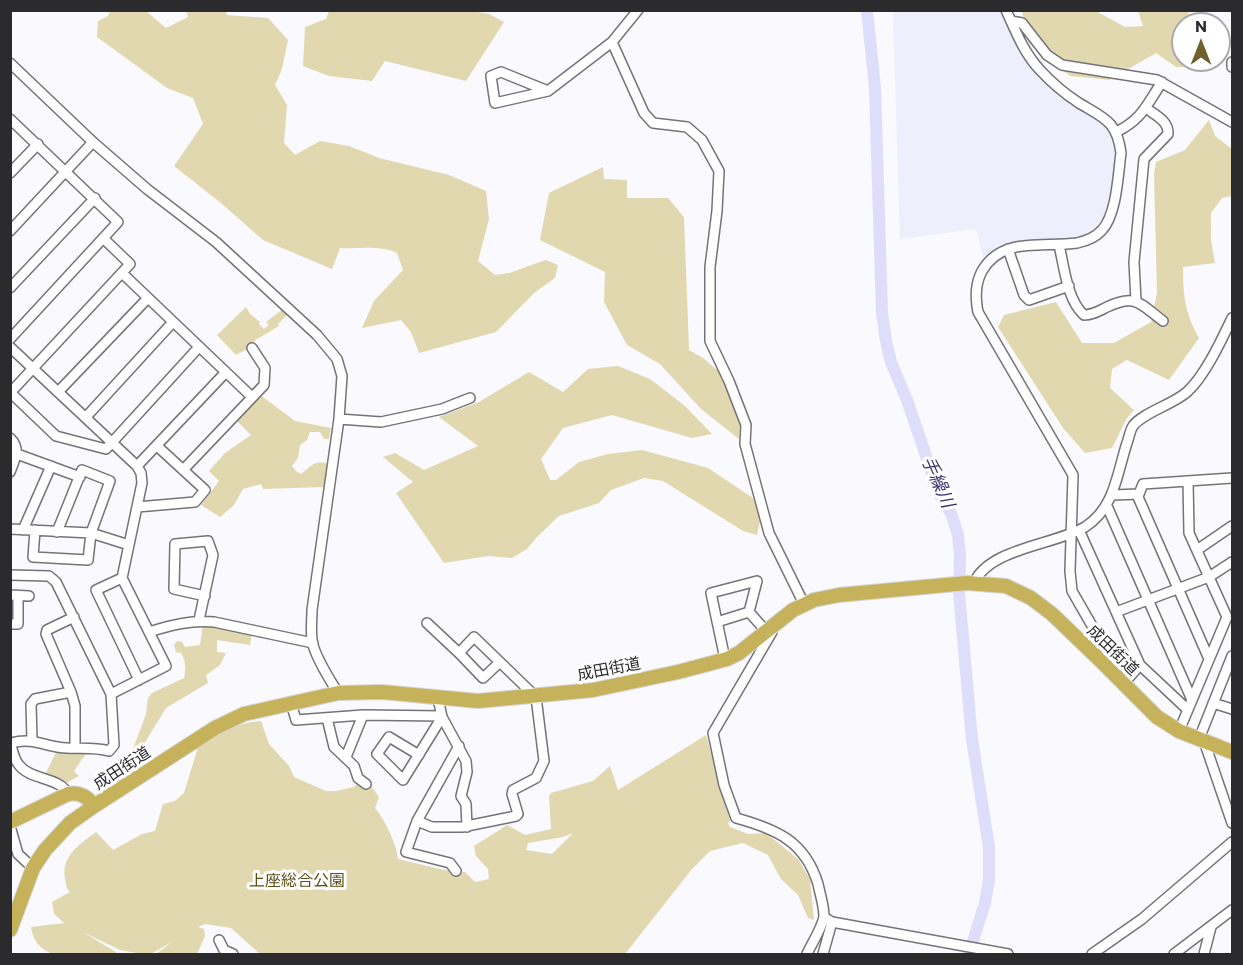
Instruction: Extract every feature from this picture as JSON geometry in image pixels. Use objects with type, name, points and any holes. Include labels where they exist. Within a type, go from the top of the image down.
[{"type":"highway","name":"成田街道","points":[[11,928],[33,868],[56,836],[94,806],[226,721],[244,714],[338,693],[382,692],[478,701],[536,697],[605,688],[725,659],[739,653],[793,610],[824,597],[970,583],[1006,586],[1031,598],[1052,614],[1157,717],[1179,730],[1233,752]]},
{"type":"highway","points":[[10,824],[68,794],[87,797],[94,806]]},
{"type":"street","points":[[548,91],[501,72],[491,76],[495,103],[548,91],[612,42],[638,10]]},
{"type":"street","points":[[1006,10],[1024,50],[1041,71],[1062,91],[1103,116],[1116,132],[1121,153],[1113,208],[1107,223],[1097,235],[1086,241],[1059,245],[1017,246],[993,256],[983,269],[977,283],[976,304],[997,346],[1071,470],[1075,531],[1070,571],[1072,591],[1114,664],[1119,678],[1140,665]]},
{"type":"street","points":[[1011,21],[1022,23],[1047,55],[1062,65],[1162,82],[1233,123]]},
{"type":"street","points":[[612,42],[644,113],[653,123],[687,127],[702,140],[719,171],[710,267],[710,341],[746,425],[745,444],[769,533],[804,604]]},
{"type":"street","points":[[1233,62],[1233,67]]},
{"type":"street","points":[[10,63],[93,142],[147,189],[216,242],[331,349],[337,359],[342,376],[339,419],[312,610],[313,643],[338,693]]},
{"type":"street","points":[[1116,132],[1129,126],[1146,108],[1162,82]]},
{"type":"street","points":[[1136,302],[1134,262],[1144,159],[1168,134],[1169,129],[1161,119],[1146,108]]},
{"type":"street","points":[[10,339],[104,240],[118,222],[11,120]]},
{"type":"street","points":[[10,231],[93,142]]},
{"type":"street","points":[[10,173],[38,144]]},
{"type":"street","points":[[10,288],[95,198]]},
{"type":"street","points":[[104,240],[130,264],[11,393],[59,438],[106,449],[199,346]]},
{"type":"street","points":[[1059,245],[1069,286],[1078,310],[1084,315],[1092,315],[1120,301],[1131,299],[1163,321]]},
{"type":"street","points":[[1008,249],[1024,296],[1029,300],[1069,286]]},
{"type":"street","points":[[122,273],[252,397]]},
{"type":"street","points":[[58,392],[148,298]]},
{"type":"street","points":[[970,583],[979,572],[992,564],[1075,531],[1098,516],[1113,495],[1132,427],[1187,392],[1195,383],[1233,318]]},
{"type":"street","points":[[86,417],[173,322]]},
{"type":"street","points":[[10,347],[137,466],[142,478],[122,578],[166,666],[111,694]]},
{"type":"street","points":[[183,470],[264,384],[265,368],[252,348]]},
{"type":"street","points":[[137,466],[226,372]]},
{"type":"street","points":[[339,419],[381,422],[442,409],[470,398]]},
{"type":"street","points":[[10,438],[17,446],[17,454],[10,472]]},
{"type":"street","points":[[137,507],[195,502],[205,490],[157,446]]},
{"type":"street","points":[[17,454],[80,477]]},
{"type":"street","points":[[23,530],[51,466]]},
{"type":"street","points":[[35,530],[33,557],[88,560],[91,533],[110,481],[82,470],[57,532]]},
{"type":"street","points":[[1209,659],[1138,497],[1143,484],[1233,478]]},
{"type":"street","points":[[1179,730],[1227,617],[1228,607],[1209,577],[1190,532],[1188,481]]},
{"type":"street","points":[[1113,495],[1139,494]]},
{"type":"street","points":[[1107,506],[1192,700]]},
{"type":"street","points":[[1197,550],[1233,525]]},
{"type":"street","points":[[10,529],[91,533],[129,545]]},
{"type":"street","points":[[1075,531],[1140,665],[1188,710]]},
{"type":"street","points":[[199,620],[205,596],[213,555],[208,541],[175,544],[174,589],[205,596]]},
{"type":"street","points":[[1116,612],[1209,577],[1233,562]]},
{"type":"street","points":[[10,575],[45,575],[53,579],[111,694],[114,745],[109,751],[93,748],[66,748],[32,740],[11,742],[14,757],[21,768],[63,787],[68,794]]},
{"type":"street","points":[[122,578],[96,590],[139,680]]},
{"type":"street","points":[[725,659],[711,593],[757,581],[749,612]]},
{"type":"street","points":[[10,624],[18,624],[14,595],[29,596]]},
{"type":"street","points":[[749,612],[772,632],[713,733],[724,785],[736,818],[765,826],[806,856],[814,871],[828,920],[823,954]]},
{"type":"street","points":[[717,622],[749,612]]},
{"type":"street","points":[[74,617],[47,630],[46,633],[75,706],[75,748]]},
{"type":"street","points":[[149,632],[199,620],[313,643]]},
{"type":"street","points":[[427,623],[483,678],[500,662]]},
{"type":"street","points":[[1222,629],[1233,632]]},
{"type":"street","points":[[417,821],[432,827],[467,827],[498,819],[500,821],[518,814],[513,790],[536,778],[544,760],[536,697],[474,637],[459,653]]},
{"type":"street","points":[[1233,656],[1213,703],[1201,740],[1233,823]]},
{"type":"street","points":[[32,740],[31,704],[35,699],[71,692]]},
{"type":"street","points":[[438,698],[442,717],[466,761],[467,772],[461,796],[465,804],[467,827]]},
{"type":"street","points":[[291,703],[296,720],[363,715],[442,717]]},
{"type":"street","points":[[1213,703],[1233,710]]},
{"type":"street","points":[[346,757],[363,715]]},
{"type":"street","points":[[419,755],[389,737],[376,754],[403,780],[419,755],[442,717]]},
{"type":"street","points":[[327,718],[334,747],[354,765],[358,778],[366,784]]},
{"type":"street","points":[[456,871],[450,863],[406,852],[417,821],[459,746]]},
{"type":"street","points":[[10,824],[18,854],[33,868]]},
{"type":"street","points":[[1092,954],[1142,919],[1233,842]]},
{"type":"street","points":[[1174,954],[1233,910]]},
{"type":"street","points":[[807,954],[828,920]]},
{"type":"street","points":[[828,920],[1008,954]]},
{"type":"street","points":[[1204,954],[1211,927]]},
{"type":"street","points":[[219,940],[224,950],[233,954]]},
{"type":"shaded area","points":[[893,11],[1003,11],[1029,66],[1078,108],[1109,128],[1117,150],[1107,213],[1089,234],[1061,240],[1017,241],[999,248],[984,261],[976,229],[900,239]]},
{"type":"green space","points":[[110,11],[146,11],[166,28],[188,17],[186,11],[226,11],[227,15],[268,18],[288,40],[282,69],[275,85],[287,105],[284,143],[295,155],[320,141],[349,146],[379,158],[449,175],[486,191],[489,219],[478,261],[495,275],[509,273],[546,260],[558,265],[555,278],[534,293],[496,332],[419,353],[411,332],[401,320],[362,328],[374,301],[403,270],[397,253],[377,248],[340,248],[332,269],[263,240],[174,166],[203,124],[193,98],[167,88],[97,37],[98,21],[108,16]]},
{"type":"green space","points":[[329,11],[472,11],[489,14],[504,22],[466,81],[385,61],[372,81],[329,76],[303,66],[305,27],[326,19]]},
{"type":"green space","points":[[1022,11],[1096,11],[1125,27],[1143,26],[1138,11],[1188,12],[1171,12],[1171,64],[1156,53],[1109,80],[1070,76],[1029,43]]},
{"type":"green space","points":[[1209,120],[1215,136],[1232,149],[1232,196],[1222,198],[1211,213],[1211,240],[1215,263],[1183,267],[1186,304],[1199,338],[1169,380],[1127,360],[1112,369],[1110,388],[1134,410],[1127,418],[1112,448],[1085,453],[1063,428],[998,327],[1004,315],[1056,302],[1082,343],[1114,343],[1151,322],[1157,293],[1154,174],[1156,162],[1185,150]]},
{"type":"green space","points":[[603,167],[604,179],[627,180],[627,198],[668,198],[684,217],[689,350],[721,373],[740,425],[739,439],[701,409],[660,364],[627,345],[604,302],[605,272],[540,240],[549,193]]},
{"type":"green space","points":[[246,307],[264,329],[269,325],[266,322],[283,309],[288,314],[278,324],[279,326],[254,341],[266,359],[264,360],[253,346],[236,355],[217,335]]},
{"type":"green space","points":[[618,366],[650,379],[685,406],[712,434],[692,438],[612,415],[563,428],[541,459],[550,480],[556,480],[579,462],[608,454],[642,450],[708,468],[753,498],[761,517],[757,535],[743,531],[663,481],[644,478],[611,490],[599,503],[559,516],[527,549],[512,558],[488,556],[444,563],[396,493],[413,482],[383,457],[395,453],[424,470],[478,446],[439,417],[479,402],[529,372],[563,392],[588,369]]},
{"type":"green space","points":[[259,394],[295,421],[331,428],[329,439],[324,439],[320,432],[310,432],[307,440],[300,445],[298,458],[292,466],[301,474],[316,463],[328,464],[324,487],[263,489],[261,484],[243,489],[234,505],[220,517],[201,505],[219,481],[209,471],[225,453],[251,435],[235,419]]},
{"type":"green space","points":[[203,623],[252,633],[250,645],[217,640],[217,652],[226,653],[220,665],[206,675],[208,683],[166,708],[144,744],[133,749],[146,714],[148,698],[152,693],[184,678],[184,659],[181,653],[176,652],[174,645],[177,641],[182,642],[185,647],[200,645]]},
{"type":"green space","name":"上座総合公園","points":[[261,721],[269,744],[289,766],[294,777],[326,791],[336,791],[354,787],[364,777],[379,797],[375,808],[390,833],[398,859],[444,870],[465,872],[475,882],[489,879],[488,869],[476,856],[474,846],[507,825],[525,835],[551,829],[549,796],[551,793],[593,781],[610,766],[618,790],[706,735],[730,827],[748,834],[766,833],[798,859],[810,879],[814,920],[808,918],[798,895],[781,879],[768,855],[743,843],[710,851],[692,869],[625,954],[260,954],[231,928],[205,924],[198,927],[204,929],[205,936],[197,954],[156,954],[173,941],[151,954],[142,954],[120,950],[83,932],[119,954],[53,954],[38,944],[31,927],[64,923],[54,914],[52,902],[70,892],[66,886],[65,870],[73,851],[96,832],[113,850],[142,834],[155,831],[163,804],[175,801],[184,793],[199,744],[237,726]],"holes":[[[573,833],[552,854],[526,850],[528,843]]]},
{"type":"green space","points":[[57,750],[87,752],[74,771],[79,776],[64,784],[44,777]]},
{"type":"waterway","name":"手繰川","points":[[867,10],[875,87],[882,313],[886,341],[891,362],[907,400],[939,494],[951,513],[958,535],[959,593],[972,739],[989,847],[989,880],[985,903],[969,954]]}]
